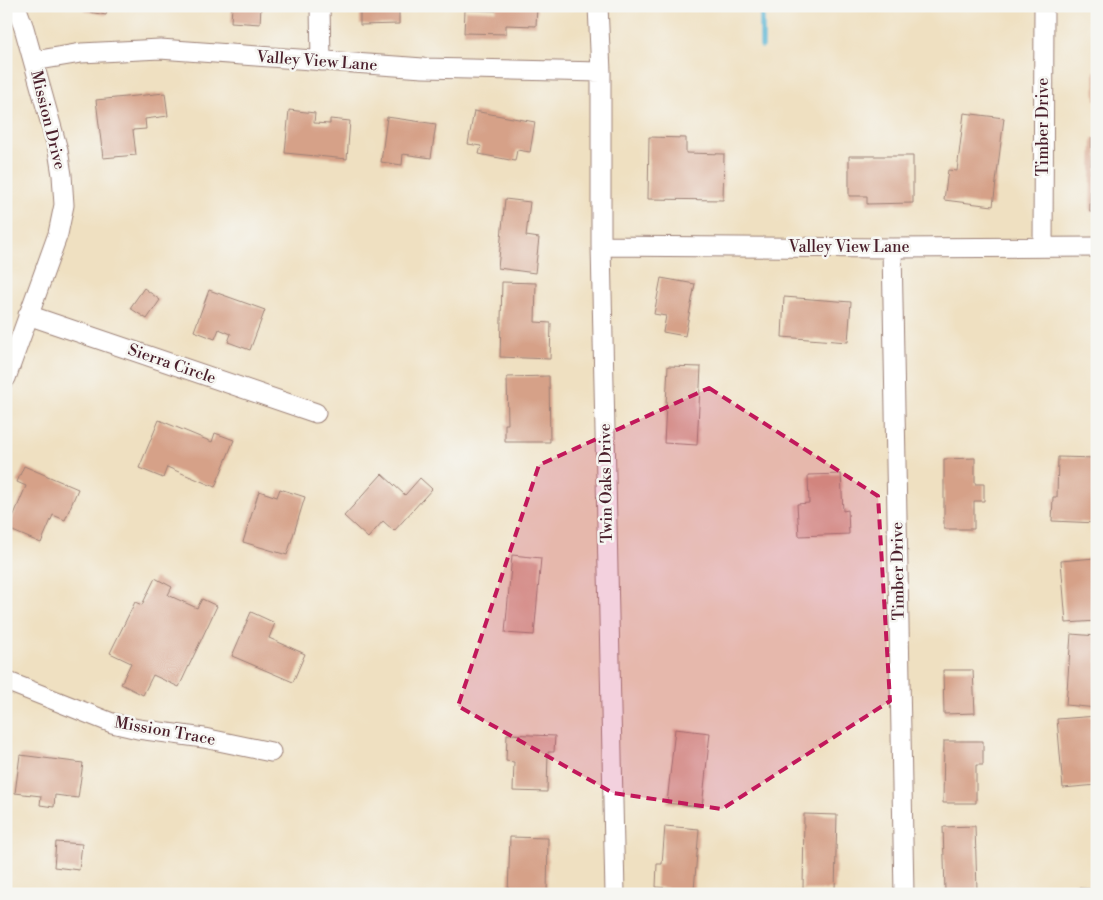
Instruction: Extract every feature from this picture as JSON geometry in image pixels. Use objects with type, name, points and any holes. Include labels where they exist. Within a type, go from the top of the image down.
[{"type":"street","name":"Mission Drive","points":[[6,378],[58,234],[64,205],[58,150],[34,61],[16,6]]},
{"type":"street","points":[[320,6],[321,61]]},
{"type":"street","name":"Twin Oaks Drive","points":[[598,6],[601,72],[601,246],[615,894]]},
{"type":"street","name":"Timber Drive","points":[[1043,248],[1044,6]]},
{"type":"street","name":"Valley View Lane","points":[[34,61],[81,53],[160,50],[423,68],[601,72]]},
{"type":"street","name":"Valley View Lane","points":[[601,246],[1097,247]]},
{"type":"street","name":"Timber Drive","points":[[892,248],[904,894]]},
{"type":"street","name":"Sierra Circle","points":[[28,315],[316,413]]},
{"type":"street","name":"Mission Trace","points":[[6,682],[112,723],[138,729],[204,738],[271,752]]},
{"type":"highlighted area","points":[[709,388],[878,496],[890,701],[722,809],[613,793],[458,706],[539,465]]},
{"type":"building","points":[[85,6],[108,6],[106,15],[84,11]]},
{"type":"building","points":[[232,6],[261,6],[260,24],[231,22]]},
{"type":"building","points":[[360,6],[399,6],[399,24],[360,25]]},
{"type":"building","points":[[496,6],[537,6],[536,26],[506,25],[506,34],[464,33],[465,10],[496,11]]},
{"type":"building","points":[[1094,71],[1097,71],[1097,101],[1095,101]]},
{"type":"building","points":[[165,93],[168,116],[145,119],[146,129],[133,130],[136,155],[103,158],[96,100]]},
{"type":"building","points":[[289,110],[315,113],[314,123],[330,124],[330,119],[350,121],[347,159],[285,153]]},
{"type":"building","points":[[474,111],[535,122],[530,152],[517,150],[515,161],[479,154],[481,146],[468,144]]},
{"type":"building","points":[[964,113],[1004,118],[993,206],[944,200],[948,170],[957,171]]},
{"type":"building","points":[[387,117],[436,124],[431,158],[403,154],[402,165],[381,162]]},
{"type":"building","points":[[649,137],[686,138],[686,153],[724,154],[723,200],[648,199]]},
{"type":"building","points":[[1092,138],[1097,138],[1097,212],[1090,212]]},
{"type":"building","points":[[849,156],[913,156],[913,203],[867,204],[867,196],[849,196]]},
{"type":"building","points":[[505,199],[530,202],[526,236],[539,238],[535,273],[498,268]]},
{"type":"building","points":[[661,278],[695,284],[685,336],[663,332],[666,316],[654,314]]},
{"type":"building","points":[[502,282],[536,283],[535,322],[551,323],[550,359],[500,357]]},
{"type":"building","points":[[144,288],[160,300],[147,319],[130,308]]},
{"type":"building","points":[[209,290],[265,310],[250,350],[228,342],[231,334],[219,329],[215,339],[194,331]]},
{"type":"building","points":[[784,297],[851,302],[848,342],[782,337]]},
{"type":"building","points":[[668,366],[701,367],[697,445],[664,443]]},
{"type":"building","points":[[549,376],[550,442],[505,442],[505,424],[508,424],[507,377]]},
{"type":"building","points":[[159,420],[212,442],[215,433],[234,440],[215,487],[167,467],[163,478],[139,468]]},
{"type":"building","points":[[1058,457],[1097,458],[1097,523],[1052,521],[1053,497],[1057,497]]},
{"type":"building","points":[[975,458],[975,484],[984,484],[984,501],[974,501],[974,529],[944,529],[944,459]]},
{"type":"building","points":[[24,466],[78,489],[65,520],[53,515],[41,543],[8,529],[26,486],[17,482]]},
{"type":"building","points":[[382,474],[405,495],[420,478],[432,489],[394,531],[383,521],[368,538],[344,516]]},
{"type":"building","points":[[841,474],[843,511],[848,510],[849,534],[799,536],[797,504],[809,503],[808,475]]},
{"type":"building","points":[[280,489],[305,497],[287,555],[243,542],[259,491],[277,497]]},
{"type":"building","points":[[512,555],[541,558],[534,635],[505,633]]},
{"type":"building","points":[[1095,558],[1097,621],[1066,623],[1061,561]]},
{"type":"building","points":[[155,578],[172,587],[168,595],[197,608],[202,599],[217,606],[179,687],[153,675],[143,695],[121,684],[131,663],[110,653],[135,602],[142,605]]},
{"type":"building","points":[[251,612],[275,623],[269,638],[305,654],[293,682],[232,656]]},
{"type":"building","points":[[1071,634],[1097,636],[1097,708],[1066,705]]},
{"type":"building","points":[[943,670],[973,670],[975,713],[944,714]]},
{"type":"building","points":[[1097,716],[1097,785],[1063,788],[1057,719]]},
{"type":"building","points":[[675,729],[710,733],[702,807],[667,803]]},
{"type":"building","points":[[507,734],[555,736],[554,752],[548,752],[547,792],[513,791],[514,762],[506,761]]},
{"type":"building","points":[[944,741],[983,741],[983,765],[976,765],[976,803],[943,803]]},
{"type":"building","points":[[20,755],[83,763],[78,798],[55,795],[54,807],[40,805],[41,796],[15,793]]},
{"type":"building","points":[[804,814],[837,815],[835,890],[803,890]]},
{"type":"building","points":[[665,826],[699,829],[694,890],[656,887],[657,864],[662,864]]},
{"type":"building","points":[[975,826],[977,890],[945,891],[943,827]]},
{"type":"building","points":[[510,837],[548,838],[547,894],[508,894]]},
{"type":"building","points":[[56,842],[82,844],[79,870],[54,867]]},
{"type":"building","points":[[1078,888],[1097,889],[1097,894],[1078,894]]},
{"type":"waterway","points":[[762,6],[762,46]]}]
